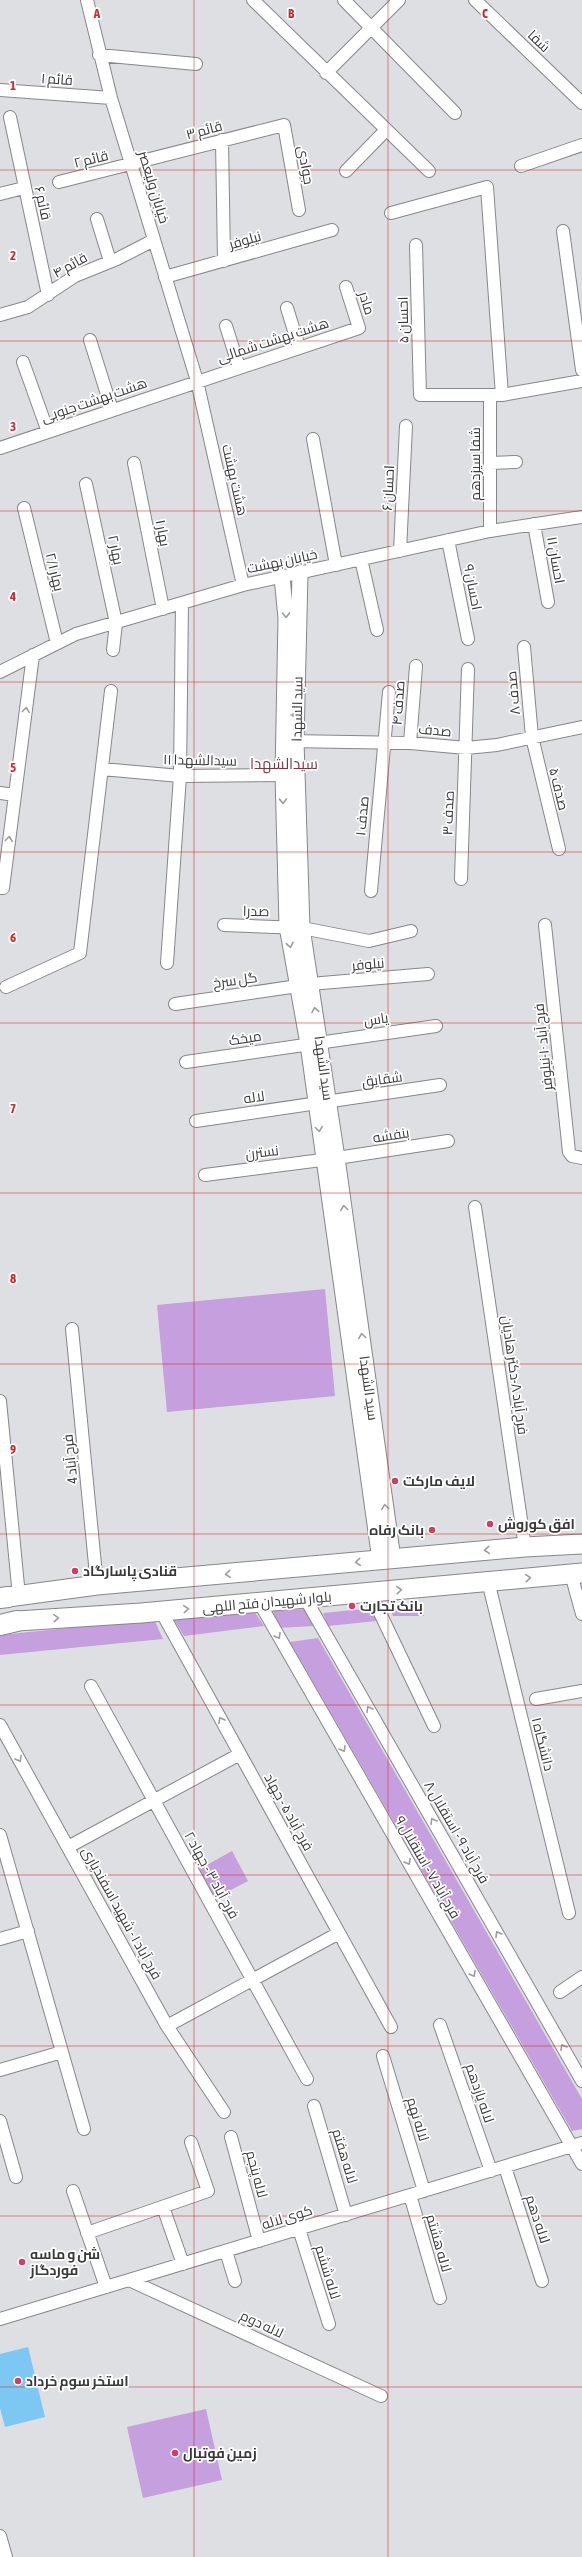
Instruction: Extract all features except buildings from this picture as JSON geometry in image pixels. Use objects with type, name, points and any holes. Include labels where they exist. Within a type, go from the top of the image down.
[{"type":"main road","points":[[7,1597],[97,1585],[525,1547],[582,1544]]},
{"type":"main road","name":"بلوار شهیدان فتح اللهی","points":[[6,1623],[161,1611],[576,1573]]},
{"type":"street","name":"خیابان ولیعصر","points":[[87,0],[99,55],[111,98],[197,381]]},
{"type":"street","points":[[253,0],[326,73],[429,171]]},
{"type":"street","points":[[344,0],[370,29],[455,113]]},
{"type":"street","points":[[326,73],[399,0]]},
{"type":"street","name":"شفا","points":[[475,0],[582,103]]},
{"type":"street","points":[[99,55],[196,64]]},
{"type":"street","name":"قائم ۱","points":[[0,90],[111,98]]},
{"type":"street","name":"قائم ۶","points":[[10,118],[48,295]]},
{"type":"street","name":"قائم ۳","points":[[131,165],[284,125]]},
{"type":"street","name":"جوادی","points":[[284,125],[299,210]]},
{"type":"street","points":[[346,171],[386,130]]},
{"type":"street","points":[[222,140],[224,261]]},
{"type":"street","points":[[520,166],[582,145]]},
{"type":"street","name":"قائم ۲","points":[[59,182],[131,165]]},
{"type":"street","name":"شفا سیزدهم","points":[[391,213],[487,187],[496,396],[490,463],[490,531]]},
{"type":"street","points":[[0,194],[24,188]]},
{"type":"street","points":[[97,219],[110,261]]},
{"type":"street","name":"نیلوفر","points":[[165,277],[332,230]]},
{"type":"street","points":[[564,231],[582,370]]},
{"type":"street","name":"قائم ۴","points":[[0,315],[28,307],[75,276],[154,240]]},
{"type":"street","name":"احسان ۵","points":[[416,245],[420,395],[496,396]]},
{"type":"street","name":"مادر","points":[[346,287],[359,328]]},
{"type":"street","points":[[287,308],[299,347]]},
{"type":"street","points":[[226,326],[239,367]]},
{"type":"street","name":"هشت بهشت شمالی","points":[[197,381],[359,328]]},
{"type":"street","points":[[90,340],[112,410]]},
{"type":"street","points":[[23,362],[48,432]]},
{"type":"street","name":"هشت بهشت جنوبی","points":[[0,448],[197,381]]},
{"type":"street","name":"هشت بهشت","points":[[197,381],[243,585]]},
{"type":"street","points":[[496,396],[582,381]]},
{"type":"street","name":"احسان ۶","points":[[400,551],[406,426]]},
{"type":"street","points":[[312,439],[336,565]]},
{"type":"street","points":[[490,463],[516,462]]},
{"type":"street","name":"بهار ۱","points":[[134,463],[163,609]]},
{"type":"street","name":"بهار ۲","points":[[86,484],[116,622],[113,650]]},
{"type":"street","name":"بهار ۲/۱","points":[[24,508],[57,644]]},
{"type":"street","name":"خیابان بهشت","points":[[0,670],[33,656],[76,634],[243,585],[490,531],[582,516]]},
{"type":"street","name":"احسان ۱۱","points":[[534,524],[548,602]]},
{"type":"street","name":"احسان ۹","points":[[448,540],[468,639]]},
{"type":"street","points":[[361,560],[377,630]]},
{"type":"street","name":"سید الشهدا","points":[[289,741],[300,573]]},
{"type":"street","name":"سید الشهدا","points":[[282,577],[286,618],[290,775],[302,928],[304,985]]},
{"type":"street","points":[[167,963],[180,776],[182,603]]},
{"type":"street","name":"صدف ۸","points":[[524,647],[532,737]]},
{"type":"street","points":[[0,888],[3,888],[33,656]]},
{"type":"street","name":"صدف ۴","points":[[410,743],[416,666]]},
{"type":"street","name":"صدف ۳","points":[[461,879],[468,669]]},
{"type":"street","points":[[6,987],[80,953],[111,691]]},
{"type":"street","name":"صدف ۱","points":[[371,891],[389,692]]},
{"type":"street","name":"صدف","points":[[289,741],[410,743],[466,748],[582,727]]},
{"type":"street","name":"صدف ۵","points":[[532,737],[559,849]]},
{"type":"street","name":"سیدالشهدا ۱۱","points":[[102,769],[180,776],[290,775]]},
{"type":"street","name":"سید الشهدا","points":[[290,775],[287,926],[304,985],[314,1043],[386,1560]]},
{"type":"street","points":[[0,793],[15,795]]},
{"type":"street","name":"فرح آباد ۱۰-نیلوفر","points":[[545,924],[569,1152],[572,1156],[582,1158]]},
{"type":"street","name":"صدرا","points":[[224,925],[287,926],[369,942],[411,931]]},
{"type":"street","name":"نیلوفر","points":[[304,985],[428,974]]},
{"type":"street","name":"گل سرخ","points":[[175,1004],[304,985]]},
{"type":"street","name":"یاس","points":[[314,1043],[436,1026]]},
{"type":"street","name":"میخک","points":[[186,1062],[314,1043]]},
{"type":"street","name":"شقایق","points":[[322,1103],[440,1086]]},
{"type":"street","name":"لاله","points":[[196,1121],[322,1103]]},
{"type":"street","name":"بنفشه","points":[[331,1159],[448,1141]]},
{"type":"street","name":"نسترن","points":[[205,1175],[331,1159]]},
{"type":"street","name":"فرح آباد ۸-دکتر هادیان","points":[[475,1207],[525,1547]]},
{"type":"street","name":"فرح آباد 4","points":[[72,1330],[97,1585]]},
{"type":"street","points":[[0,1401],[7,1597]]},
{"type":"street","points":[[576,1573],[582,1614]]},
{"type":"street","name":"دانشگاه ۱","points":[[488,1581],[569,1913]]},
{"type":"street","points":[[370,1592],[434,1726]]},
{"type":"street","name":"فرح آباد ۹ - استقلال ۸","points":[[305,1598],[582,2081]]},
{"type":"street","name":"فرح آباد ۷ - استقلال ۹","points":[[259,1602],[577,2145],[582,2164]]},
{"type":"street","name":"فرح آباد ۵ - جهاد","points":[[161,1611],[391,2027]]},
{"type":"street","name":"فرح آباد ۳ - جهاد ۲","points":[[91,1686],[307,2079]]},
{"type":"street","points":[[536,1700],[582,1691]]},
{"type":"street","name":"فرح آباد ۱ - شهید اسفندیاری","points":[[0,1725],[167,2026],[224,2112]]},
{"type":"street","points":[[68,1847],[240,1754]]},
{"type":"street","points":[[0,1834],[84,2129]]},
{"type":"street","points":[[0,1939],[28,1932]]},
{"type":"street","points":[[167,2026],[339,1932]]},
{"type":"street","points":[[560,1992],[582,1977]]},
{"type":"street","name":"لاله یازدهم","points":[[440,2024],[491,2171]]},
{"type":"street","points":[[0,2070],[62,2052]]},
{"type":"street","name":"لاله نهم","points":[[383,2056],[424,2191]]},
{"type":"street","name":"لاله هفتم","points":[[314,2106],[346,2215]]},
{"type":"street","points":[[0,2121],[16,2177]]},
{"type":"street","name":"لاله پنجم","points":[[231,2137],[259,2241]]},
{"type":"street","points":[[87,2233],[208,2191],[191,2142]]},
{"type":"street","name":"کوی لاله","points":[[0,2319],[577,2145]]},
{"type":"street","name":"لاله دهم","points":[[505,2167],[542,2281]]},
{"type":"street","points":[[73,2191],[106,2287]]},
{"type":"street","name":"لاله هشتم","points":[[410,2196],[440,2298]]},
{"type":"street","points":[[163,2207],[183,2264]]},
{"type":"street","name":"لاله ششم","points":[[299,2229],[329,2324]]},
{"type":"street","points":[[226,2251],[235,2281]]},
{"type":"street","name":"لاله دوم","points":[[130,2280],[381,2396]]},
{"type":"street","points":[[0,2536],[6,2557]]},
{"type":"shaded area","points":[[325,1289],[335,1396],[167,1412],[157,1305]]},
{"type":"shaded area","points":[[422,1604],[424,1616],[393,1616],[389,1606]]},
{"type":"shaded area","points":[[373,1608],[377,1621],[328,1626],[323,1613]]},
{"type":"shaded area","points":[[305,1609],[314,1626],[278,1628],[273,1611]]},
{"type":"shaded area","points":[[254,1611],[264,1626],[184,1636],[174,1620]]},
{"type":"shaded area","points":[[154,1619],[163,1639],[0,1655],[0,1635]]},
{"type":"shaded area","points":[[318,1638],[582,2099],[582,2129],[572,2131],[290,1642]]},
{"type":"shaded area","points":[[232,1851],[248,1881],[212,1900],[196,1871]]},
{"type":"shaded area","name":"زمین فوتبال","points":[[206,2409],[222,2480],[143,2498],[127,2427]]},
{"type":"water","name":"استخر سوم خرداد","points":[[28,2347],[45,2417],[5,2427],[0,2408],[0,2354]]},
{"type":"place","name":"لایف مارکت","points":[[395,1481]]},
{"type":"place","name":"افق کوروش","points":[[490,1524]]},
{"type":"place","name":"بانک رفاه","points":[[432,1530]]},
{"type":"place","name":"قنادی پاسارگاد","points":[[75,1571]]},
{"type":"place","name":"بانک تجارت","points":[[352,1606]]},
{"type":"place","name":"شن و ماسه فوردگاز","points":[[22,2262]]},
{"type":"place","name":"استخر سوم خرداد","points":[[18,2381]]},
{"type":"place","name":"زمین فوتبال","points":[[175,2453]]},
{"type":"district","name":"سیدالشهدا","points":[[284,764]]}]
